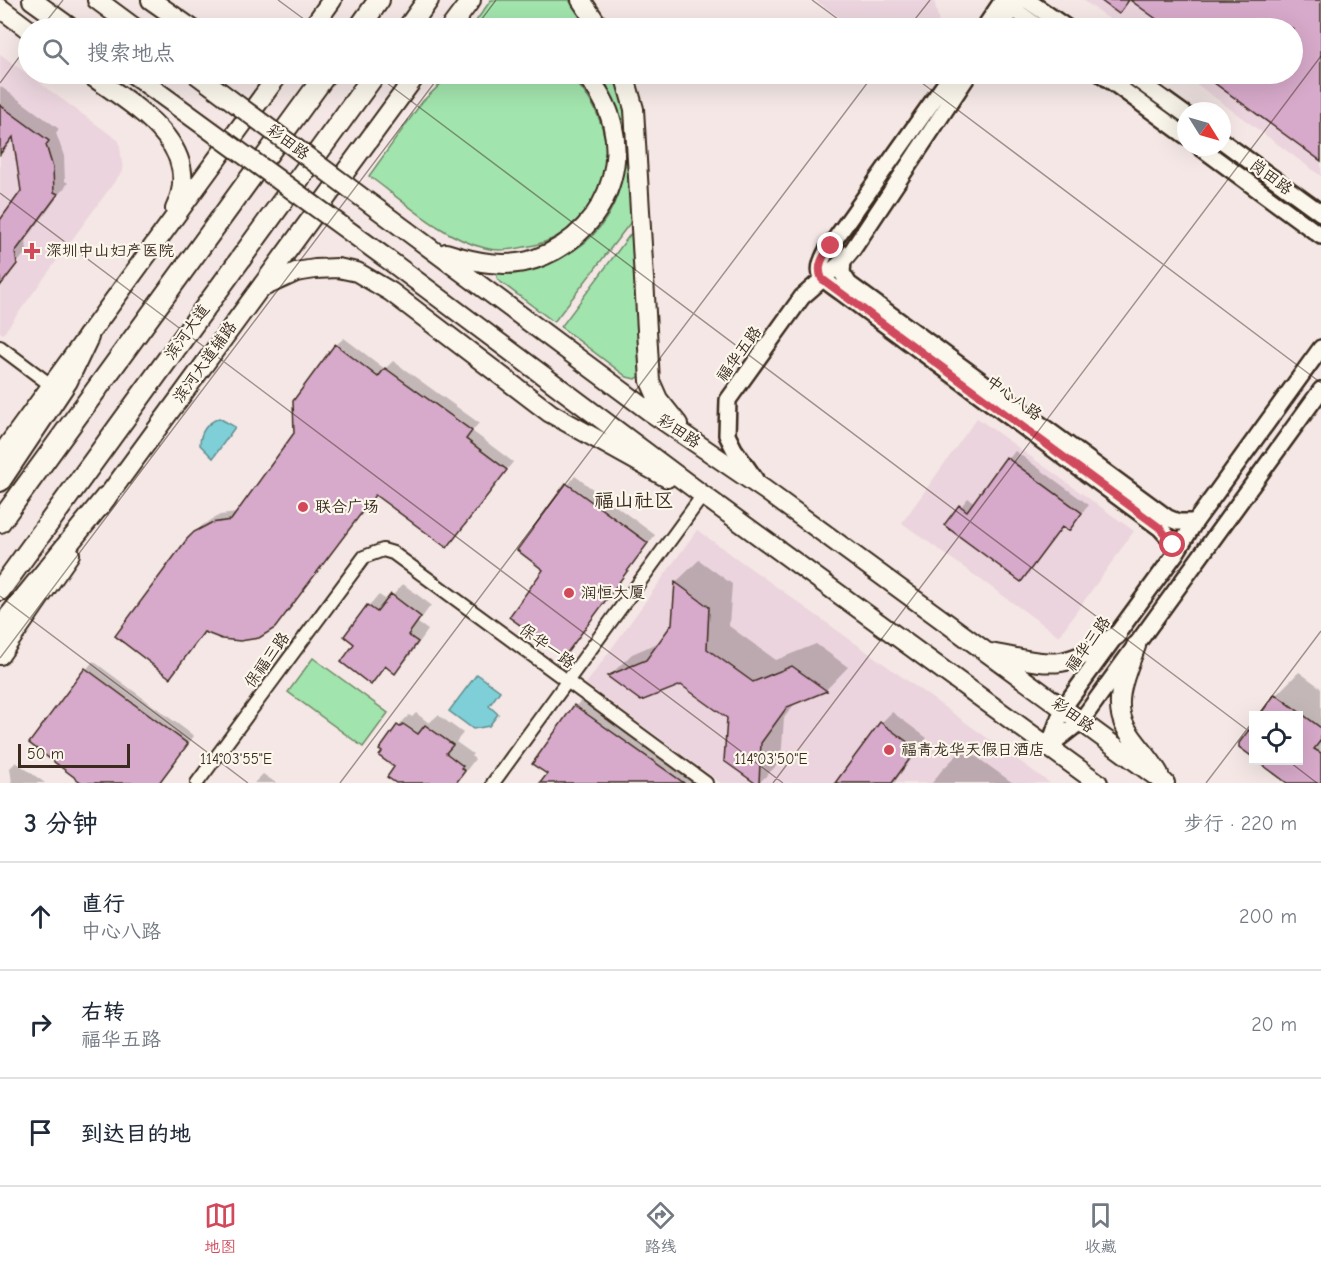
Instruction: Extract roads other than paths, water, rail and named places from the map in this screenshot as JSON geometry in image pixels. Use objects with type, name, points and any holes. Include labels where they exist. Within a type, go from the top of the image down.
[{"type":"highway","points":[[366,18],[380,0]]},
{"type":"highway","points":[[415,18],[428,0]]},
{"type":"highway","points":[[0,522],[319,84]]},
{"type":"highway","name":"滨河大道","points":[[0,590],[368,84]]},
{"type":"highway","points":[[0,481],[66,381],[88,337]]},
{"type":"highway","points":[[0,628],[106,497]]},
{"type":"main road","points":[[32,0],[57,18]]},
{"type":"main road","points":[[97,0],[121,18]]},
{"type":"main road","points":[[151,0],[177,18]]},
{"type":"main road","points":[[458,18],[471,0]]},
{"type":"main road","points":[[581,0],[593,18]]},
{"type":"main road","points":[[314,18],[329,4]]},
{"type":"main road","points":[[319,18],[329,4]]},
{"type":"main road","points":[[0,8],[18,22]]},
{"type":"main road","points":[[102,84],[158,126],[175,149],[180,163],[181,189],[177,205],[152,249]]},
{"type":"main road","points":[[147,84],[386,258],[703,495],[1098,783]]},
{"type":"main road","name":"彩田路","points":[[209,84],[649,411],[765,490],[1165,783]]},
{"type":"main road","points":[[0,456],[272,84]]},
{"type":"main road","name":"滨河大道辅路","points":[[0,655],[44,593],[106,497],[410,84]]},
{"type":"main road","points":[[430,247],[469,261],[513,263],[535,259],[558,248],[580,231],[596,214],[615,167],[616,142],[613,124],[604,100],[592,84]]},
{"type":"main road","points":[[627,84],[634,109],[650,381],[658,399],[668,413],[693,441]]},
{"type":"main road","points":[[257,291],[296,272],[338,268],[357,272],[391,292],[550,413],[648,469],[703,495]]},
{"type":"main road","points":[[987,652],[1040,663],[1059,664],[1092,652],[1117,635]]},
{"type":"main road","points":[[1136,646],[1120,692],[1122,717],[1125,727],[1165,783]]},
{"type":"street","points":[[1027,0],[1053,18]]},
{"type":"street","points":[[993,18],[1008,2]]},
{"type":"street","points":[[1002,18],[1008,2]]},
{"type":"street","points":[[1008,2],[1028,18]]},
{"type":"street","points":[[822,279],[819,272],[820,264],[826,252],[945,84]]},
{"type":"street","name":"福华五路","points":[[765,490],[744,466],[727,435],[728,400],[802,297],[843,261],[962,84]]},
{"type":"street","points":[[1115,84],[1177,129]]},
{"type":"street","points":[[1143,84],[1177,109]]},
{"type":"street","name":"岗田路","points":[[1231,148],[1321,213]]},
{"type":"street","name":"岗田路","points":[[1212,156],[1321,236]]},
{"type":"street","name":"中心八路","points":[[843,261],[842,273],[849,284],[1168,518],[1178,522],[1195,522]]},
{"type":"street","name":"中心八路","points":[[822,279],[1160,528],[1171,540],[1176,553]]},
{"type":"street","points":[[0,347],[52,386]]},
{"type":"street","name":"福华三路","points":[[1049,746],[1063,708],[1321,348]]},
{"type":"street","points":[[1049,746],[1080,721],[1321,390]]},
{"type":"street","points":[[493,783],[703,495]]},
{"type":"street","name":"保华一路","points":[[364,557],[383,550],[393,553],[706,783]]},
{"type":"street","name":"保福三路","points":[[197,783],[364,557]]},
{"type":"water","points":[[219,418],[235,427],[213,458],[200,445],[200,440],[205,428]]},
{"type":"water","points":[[477,674],[500,691],[489,706],[498,714],[489,726],[473,729],[449,711]]},
{"type":"place","name":"深圳中山妇产医院","points":[[32,251]]},
{"type":"place","name":"联合广场","points":[[303,507]]},
{"type":"place","name":"润恒大厦","points":[[569,593]]},
{"type":"place","name":"福青龙华天假日酒店","points":[[889,750]]},
{"type":"district","name":"福山社区","points":[[634,500]]}]
